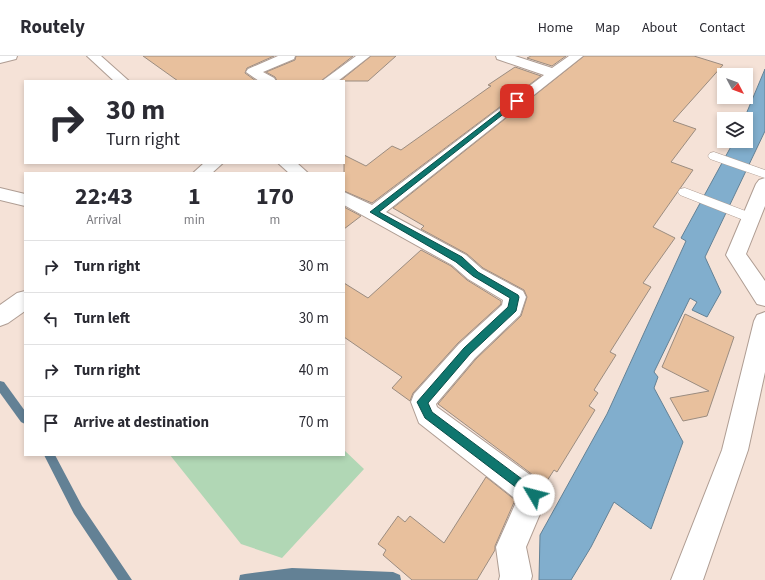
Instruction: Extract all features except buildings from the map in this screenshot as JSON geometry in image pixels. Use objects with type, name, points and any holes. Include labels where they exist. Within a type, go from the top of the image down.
[{"type":"street","points":[[0,59],[11,56]]},
{"type":"street","points":[[92,56],[121,80]]},
{"type":"street","points":[[267,80],[253,72],[289,56]]},
{"type":"street","points":[[502,56],[553,73]]},
{"type":"street","points":[[373,212],[577,56]]},
{"type":"street","points":[[330,80],[360,57]]},
{"type":"street","points":[[202,172],[214,164]]},
{"type":"street","points":[[287,164],[299,172]]},
{"type":"street","points":[[762,177],[743,215],[736,256],[765,298]]},
{"type":"street","points":[[0,194],[24,200]]},
{"type":"street","points":[[345,198],[373,212],[459,260],[476,274],[515,297],[512,309],[467,351],[423,402],[428,415],[534,495],[511,547],[516,576],[515,580]]},
{"type":"street","points":[[0,317],[24,300]]},
{"type":"street","points":[[687,580],[735,450],[765,321]]},
{"type":"lane","points":[[717,157],[762,177]]},
{"type":"lane","points":[[685,192],[743,215]]},
{"type":"green space","points":[[345,451],[364,469],[282,558],[241,544],[171,456],[345,456]]},
{"type":"water","points":[[765,69],[765,131],[705,257],[721,292],[707,317],[692,310],[697,302],[690,298],[654,372],[658,377],[654,388],[683,442],[651,529],[614,502],[591,547],[571,580],[539,580],[540,535],[607,414],[686,241],[681,238],[730,148],[753,148],[753,112],[747,112],[750,104],[753,104],[753,98]]},
{"type":"waterway","points":[[0,385],[24,418]]},
{"type":"waterway","points":[[50,456],[78,510],[126,580]]},
{"type":"waterway","points":[[245,580],[292,574],[393,578],[395,580]]},
{"type":"route","points":[[517,101],[373,212],[459,260],[476,274],[515,297],[512,309],[467,351],[423,402],[428,415],[534,495]]}]
